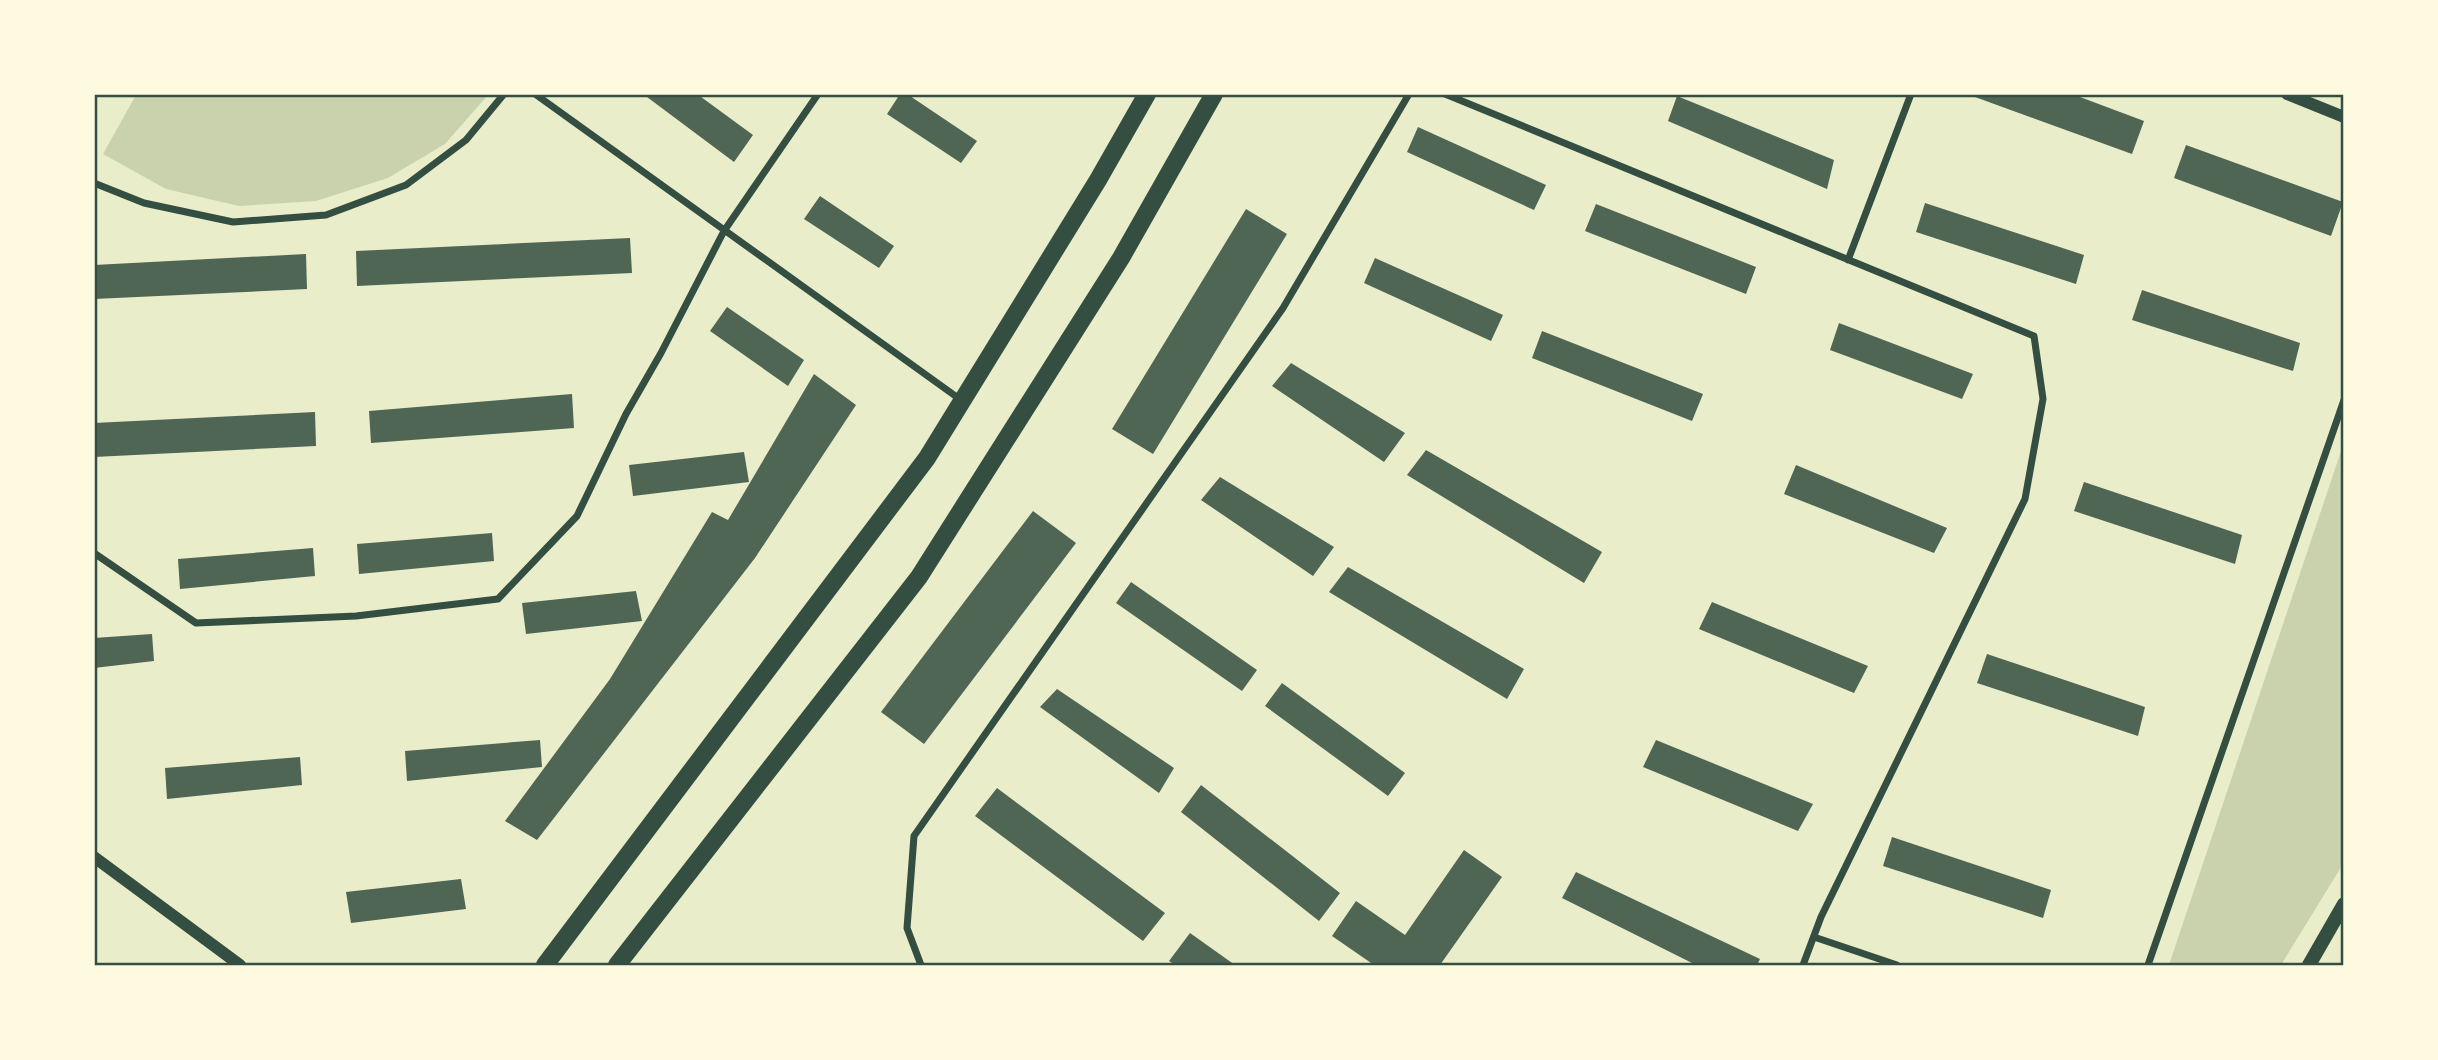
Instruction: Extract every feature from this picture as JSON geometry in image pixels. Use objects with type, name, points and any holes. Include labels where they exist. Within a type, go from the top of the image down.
[{"type":"main road","points":[[545,965],[927,458],[1098,180],[1147,94]]},
{"type":"main road","points":[[618,965],[919,577],[1121,258],[1214,94]]},
{"type":"main road","points":[[2309,965],[2343,904]]},
{"type":"street","points":[[94,183],[144,203],[233,222],[326,215],[406,185],[466,140],[504,94]]},
{"type":"street","points":[[535,94],[963,400]]},
{"type":"street","points":[[94,552],[196,623],[356,616],[498,599],[577,516],[626,414],[724,231],[818,94]]},
{"type":"street","points":[[922,965],[907,928],[914,836],[1283,307],[1409,94]]},
{"type":"street","points":[[1445,94],[2034,336],[2043,399],[2025,499],[1827,905],[1803,965]]},
{"type":"street","points":[[1848,260],[1911,94]]},
{"type":"street","points":[[2287,94],[2343,117]]},
{"type":"street","points":[[2148,965],[2343,400]]},
{"type":"street","points":[[94,857],[240,965]]},
{"type":"street","points":[[1814,937],[1897,965]]},
{"type":"green space","points":[[136,94],[488,95],[445,144],[388,178],[316,201],[239,206],[166,189],[103,154]]},
{"type":"green space","points":[[2343,445],[2343,864],[2281,965],[2169,965]]},
{"type":"building","points":[[643,94],[697,94],[753,135],[734,162]]},
{"type":"building","points":[[900,94],[907,94],[977,141],[961,163],[887,114]]},
{"type":"building","points":[[1976,94],[2072,94],[2144,121],[2132,154],[1975,97]]},
{"type":"building","points":[[1677,96],[1834,160],[1827,189],[1668,121]]},
{"type":"building","points":[[1418,127],[1546,185],[1534,210],[1407,152]]},
{"type":"building","points":[[2186,145],[2343,202],[2331,236],[2174,178]]},
{"type":"building","points":[[820,196],[894,246],[879,268],[804,219]]},
{"type":"building","points":[[1925,203],[2084,255],[2076,284],[1916,232]]},
{"type":"building","points":[[1596,204],[1756,267],[1746,294],[1585,231]]},
{"type":"building","points":[[1246,209],[1287,234],[1153,454],[1112,429]]},
{"type":"building","points":[[630,238],[632,273],[357,286],[356,251]]},
{"type":"building","points":[[306,254],[307,289],[94,299],[94,265]]},
{"type":"building","points":[[1375,258],[1503,315],[1491,341],[1364,283]]},
{"type":"building","points":[[2142,290],[2300,343],[2293,371],[2132,320]]},
{"type":"building","points":[[727,307],[804,360],[788,386],[710,331]]},
{"type":"building","points":[[1839,323],[1973,374],[1962,399],[1830,350]]},
{"type":"building","points":[[1542,331],[1703,394],[1692,421],[1532,358]]},
{"type":"building","points":[[1291,363],[1405,433],[1384,462],[1272,386]]},
{"type":"building","points":[[814,374],[856,405],[755,558],[537,840],[505,821],[610,679],[712,512],[728,520]]},
{"type":"building","points":[[572,394],[574,428],[371,443],[369,411]]},
{"type":"building","points":[[315,412],[316,446],[94,457],[94,423]]},
{"type":"building","points":[[1426,450],[1602,552],[1584,583],[1407,475]]},
{"type":"building","points":[[744,452],[749,482],[633,496],[629,465]]},
{"type":"building","points":[[1796,465],[1947,528],[1934,553],[1784,494]]},
{"type":"building","points":[[1220,477],[1334,547],[1313,576],[1201,500]]},
{"type":"building","points":[[2084,482],[2242,535],[2235,564],[2074,511]]},
{"type":"building","points":[[1033,511],[1076,543],[924,744],[881,712]]},
{"type":"building","points":[[492,533],[494,561],[359,574],[357,544]]},
{"type":"building","points":[[313,548],[315,576],[180,589],[178,559]]},
{"type":"building","points":[[1348,567],[1524,669],[1507,699],[1329,592]]},
{"type":"building","points":[[1131,582],[1257,670],[1242,691],[1116,603]]},
{"type":"building","points":[[636,591],[642,621],[526,634],[522,603]]},
{"type":"building","points":[[1712,602],[1868,666],[1854,693],[1699,629]]},
{"type":"building","points":[[152,634],[154,661],[94,668],[94,638]]},
{"type":"building","points":[[1987,654],[2145,707],[2138,736],[1977,683]]},
{"type":"building","points":[[1282,683],[1405,773],[1388,796],[1265,706]]},
{"type":"building","points":[[1057,689],[1174,768],[1159,793],[1040,707]]},
{"type":"building","points":[[540,740],[542,767],[407,781],[405,751]]},
{"type":"building","points":[[1656,740],[1813,804],[1798,831],[1643,767]]},
{"type":"building","points":[[300,757],[302,785],[167,799],[165,768]]},
{"type":"building","points":[[1201,785],[1340,893],[1319,921],[1181,812]]},
{"type":"building","points":[[997,788],[1165,913],[1143,941],[975,816]]},
{"type":"building","points":[[1892,837],[2051,890],[2043,918],[1883,866]]},
{"type":"building","points":[[1464,850],[1502,877],[1440,965],[1374,965],[1332,936],[1356,901],[1405,935]]},
{"type":"building","points":[[1576,872],[1760,959],[1757,965],[1696,965],[1562,898]]},
{"type":"building","points":[[461,879],[466,909],[351,923],[346,892]]},
{"type":"building","points":[[1190,933],[1235,965],[1175,965],[1169,961]]}]
